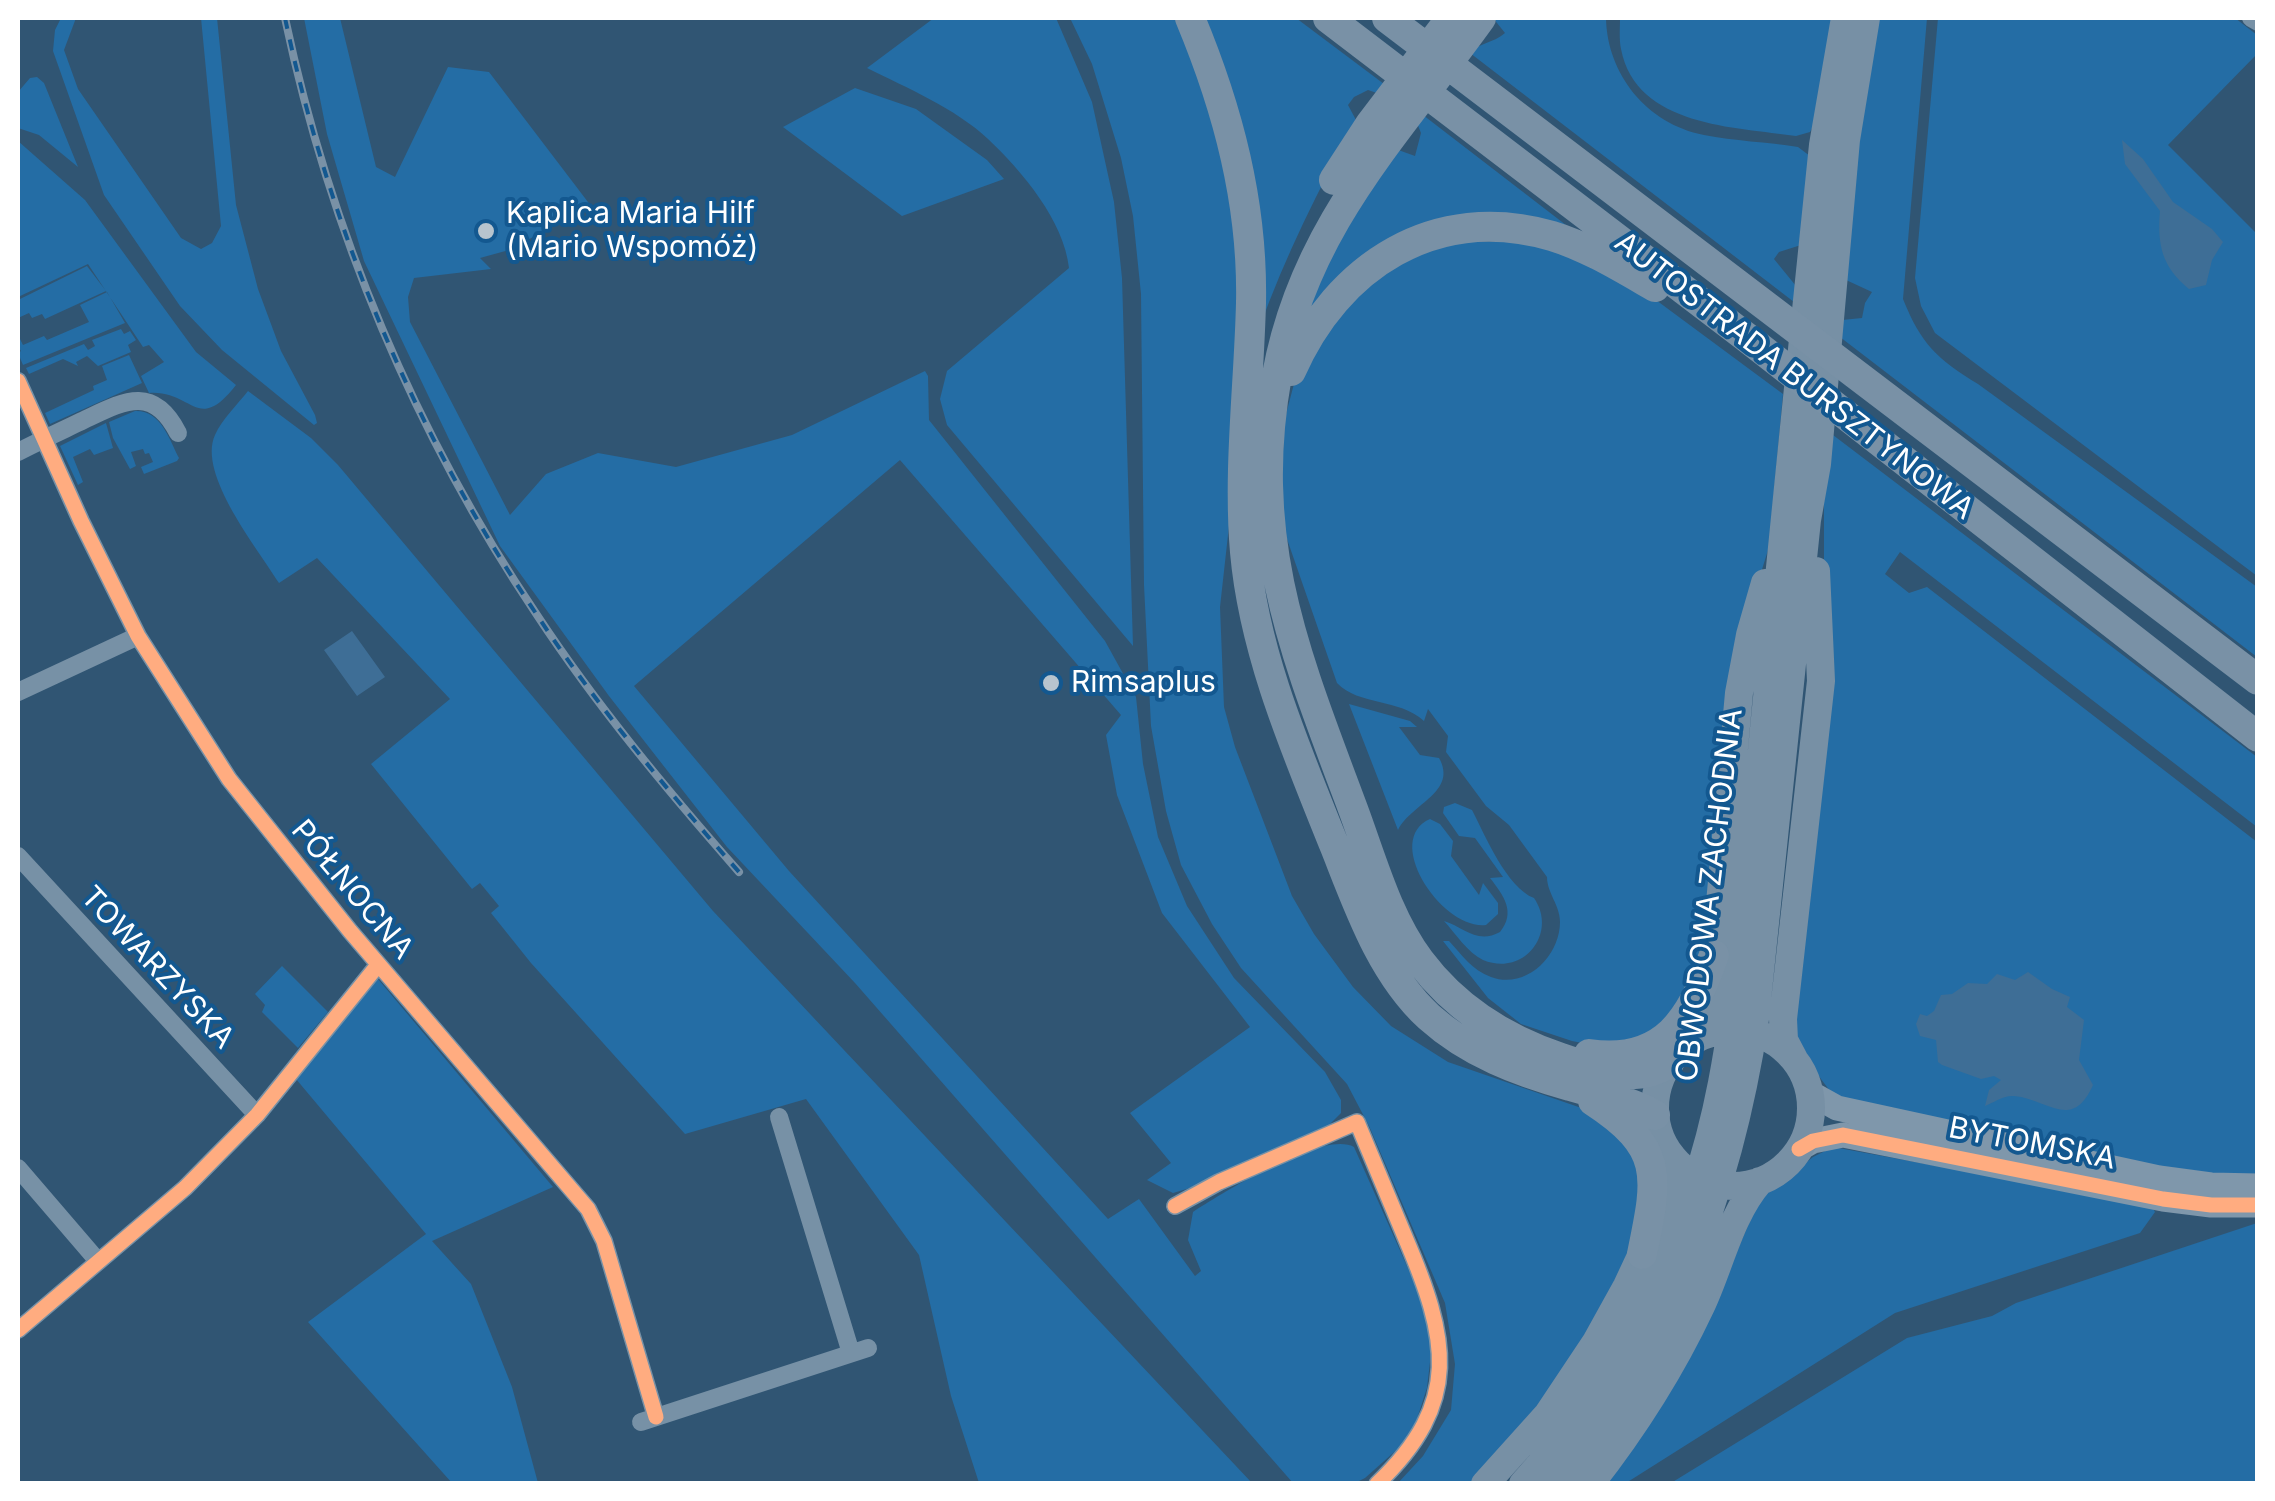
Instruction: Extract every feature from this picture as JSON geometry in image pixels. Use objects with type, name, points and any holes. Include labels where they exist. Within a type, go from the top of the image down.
[{"type":"highway","points":[[1190,18],[1230,128],[1246,211],[1259,424],[1272,551],[1282,604],[1296,656],[1394,917],[1420,962],[1442,987],[1472,1014],[1516,1042],[1598,1069],[1642,1076],[1669,1063]]},
{"type":"highway","name":"AUTOSTRADA BURSZTYNOWA","points":[[1328,18],[2258,736]]},
{"type":"highway","points":[[1470,19],[1319,206],[1294,256],[1272,316],[1245,551],[1263,649],[1311,787],[1370,932],[1400,984],[1429,1017],[1455,1038],[1518,1070],[1627,1100],[1655,1115]]},
{"type":"highway","name":"AUTOSTRADA BURSZTYNOWA","points":[[1392,21],[2258,680]]},
{"type":"highway","points":[[1259,424],[1307,338],[1339,293],[1364,271],[1398,250],[1457,232],[1505,228],[1567,241],[1746,337]]},
{"type":"highway","points":[[1472,1014],[1556,1046],[1591,1054],[1626,1055],[1653,1046],[1682,1023],[1694,1007],[1714,955]]},
{"type":"highway","points":[[1574,1088],[1620,1118],[1644,1148],[1654,1193],[1642,1254]]},
{"type":"main road","name":"OBWODOWA ZACHODNIA","points":[[1522,1484],[1572,1424],[1688,1238],[1726,1157],[1742,1098],[1755,1019],[1755,912],[1786,502],[1823,145],[1846,18]]},
{"type":"main road","points":[[1794,1059],[1784,1048],[1759,1034],[1730,1030],[1702,1036],[1684,1047],[1669,1063],[1656,1096],[1655,1115],[1671,1156],[1696,1177],[1711,1183],[1728,1186],[1760,1181],[1782,1168],[1799,1149],[1810,1122],[1810,1093],[1794,1059],[1784,1040],[1783,1019],[1822,681],[1816,469],[1846,140],[1866,18]]},
{"type":"main road","name":"OBWODOWA ZACHODNIA","points":[[1755,912],[1816,469]]},
{"type":"main road","points":[[1702,1036],[1710,1014],[1744,661],[1786,502]]},
{"type":"main road","points":[[1484,1484],[1548,1414],[1596,1342],[1668,1196],[1671,1156]]},
{"type":"main road","points":[[1590,1484],[1618,1448],[1678,1350],[1744,1202],[1760,1181]]},
{"type":"main road","name":"OBWODOWA ZACHODNIA","points":[[1558,1484],[1601,1427],[1672,1309],[1688,1238]]},
{"type":"street","points":[[2251,18],[2258,22]]},
{"type":"street","name":"PÓŁNOCNA","points":[[18,381],[138,636],[229,779],[378,964],[588,1209],[604,1241],[649,1419],[860,1350],[779,1116]]},
{"type":"street","points":[[18,452],[130,400],[154,404],[163,410],[178,433]]},
{"type":"street","points":[[18,692],[138,636]]},
{"type":"street","name":"TOWARZYSKA","points":[[18,856],[258,1115]]},
{"type":"street","points":[[18,1330],[186,1188],[258,1115],[378,964]]},
{"type":"street","name":"BYTOMSKA","points":[[1810,1093],[1836,1108],[2107,1168],[2211,1185],[2258,1186]]},
{"type":"street","points":[[1174,1206],[1218,1182],[1357,1122],[1429,1292],[1440,1340],[1438,1388],[1425,1426],[1406,1456],[1377,1484]]},
{"type":"street","name":"BYTOMSKA","points":[[1799,1149],[1813,1141],[1843,1135],[2163,1198],[2210,1205],[2258,1206]]},
{"type":"street","points":[[18,1168],[97,1260]]},
{"type":"shaded area","points":[[61,18],[76,18],[64,50],[78,89],[181,238],[201,249],[212,243],[221,226],[201,18],[217,18],[236,205],[258,289],[281,351],[315,415],[314,425],[222,350],[180,306],[104,195],[53,51],[55,30]]},
{"type":"shaded area","points":[[304,18],[340,18],[376,167],[395,177],[448,67],[489,72],[591,206],[509,250],[480,258],[491,269],[414,278],[408,297],[410,322],[510,515],[546,474],[598,453],[676,467],[792,435],[925,371],[929,420],[1105,641],[1136,697],[1143,764],[1158,837],[1187,906],[1234,978],[1325,1072],[1341,1100],[1341,1113],[1329,1125],[1190,1188],[1173,1193],[1147,1180],[1171,1163],[1130,1113],[1250,1027],[1162,913],[1117,795],[1106,735],[1121,715],[900,460],[634,686],[789,871],[1108,1219],[1139,1199],[1195,1276],[1201,1271],[1188,1240],[1193,1212],[1297,1155],[1339,1144],[1354,1147],[1423,1302],[1432,1345],[1427,1388],[1416,1422],[1401,1446],[1365,1478],[1355,1483],[1293,1483],[855,983],[727,847],[609,696],[500,546],[364,261],[327,134]]},
{"type":"shaded area","points":[[934,18],[1056,18],[1092,102],[1114,202],[1122,278],[1133,646],[947,425],[940,399],[947,371],[1069,268],[1050,215],[1001,152],[946,108],[867,68]]},
{"type":"shaded area","points":[[1070,18],[1180,18],[1190,40],[1239,221],[1230,517],[1220,607],[1224,707],[1235,747],[1292,896],[1353,987],[1391,1026],[1448,1062],[1596,1113],[1643,1165],[1632,1250],[1573,1361],[1476,1483],[1398,1483],[1423,1456],[1451,1410],[1455,1364],[1445,1303],[1347,1084],[1241,968],[1181,865],[1166,811],[1151,726],[1144,585],[1141,294],[1133,216],[1121,158],[1092,64]]},
{"type":"shaded area","points":[[1195,18],[1296,18],[1384,84],[1377,93],[1368,90],[1348,105],[1356,120],[1303,223],[1259,329]]},
{"type":"shaded area","points":[[1493,18],[1606,18],[1608,39],[1622,77],[1648,108],[1665,120],[1704,135],[1798,147],[1810,156],[1801,245],[1779,252],[1774,259],[1796,286],[1794,302],[1470,53],[1505,33]]},
{"type":"shaded area","points":[[1620,18],[1836,18],[1810,132],[1796,136],[1745,130],[1667,108],[1646,94],[1630,75],[1621,49]]},
{"type":"shaded area","points":[[1870,18],[1927,18],[1903,299],[1917,328],[1932,349],[1952,366],[2257,587],[2257,657],[1840,337],[1842,320],[1862,318],[1872,292],[1846,280]]},
{"type":"shaded area","points":[[1938,18],[2235,18],[2257,35],[2257,54],[2168,145],[2257,234],[2257,576],[1935,333],[1921,306],[1915,278]]},
{"type":"shaded area","points":[[37,77],[44,83],[78,167],[39,135],[18,128],[18,92],[30,78]]},
{"type":"shaded area","points":[[855,88],[916,109],[987,160],[1004,179],[902,216],[783,127]]},
{"type":"shaded area","points":[[1423,115],[1575,232],[1463,222],[1311,311],[1303,310],[1390,147],[1415,156],[1421,133],[1417,123]]},
{"type":"shaded area","points":[[2122,140],[2143,159],[2173,202],[2212,229],[2223,242],[2212,260],[2206,285],[2189,289],[2167,264],[2159,234],[2160,211],[2125,164]]},
{"type":"shaded area","points":[[18,141],[85,200],[196,352],[236,385],[223,400],[203,409],[164,394],[149,393],[141,376],[164,362],[149,345],[143,347],[88,264],[18,297]]},
{"type":"shaded area","points":[[1537,241],[1633,283],[1783,394],[1769,547],[1739,643],[1699,974],[1662,1028],[1613,1049],[1572,1041],[1521,1024],[1488,998],[1443,941],[1449,941],[1473,966],[1491,977],[1517,979],[1528,974],[1547,958],[1558,935],[1559,916],[1547,877],[1509,825],[1486,806],[1446,752],[1448,736],[1428,709],[1424,721],[1403,709],[1356,695],[1337,683],[1279,516],[1285,418],[1295,380],[1355,288],[1442,242]]},
{"type":"shaded area","points":[[87,266],[106,291],[45,319],[42,314],[32,318],[29,313],[18,318],[18,300]]},
{"type":"shaded area","points":[[107,292],[125,323],[23,365],[18,335],[23,345],[44,336],[47,340],[89,322],[80,305]]},
{"type":"shaded area","points":[[121,329],[124,334],[130,331],[136,340],[128,345],[131,352],[98,366],[87,356],[76,362],[78,366],[63,359],[29,374],[26,368],[84,344],[88,350],[95,346],[92,340]]},
{"type":"shaded area","points":[[129,355],[142,383],[50,424],[45,413],[94,390],[93,386],[107,380],[102,366]]},
{"type":"shaded area","points":[[248,391],[311,438],[338,465],[713,911],[1252,1483],[979,1483],[951,1396],[919,1255],[806,1099],[685,1134],[531,963],[491,913],[499,906],[480,883],[472,889],[371,764],[450,699],[317,558],[279,583],[245,532],[222,490],[212,451],[218,429]]},
{"type":"shaded area","points":[[135,411],[158,420],[179,458],[177,461],[144,474],[141,467],[153,462],[143,449],[131,452],[136,466],[130,469],[109,422]]},
{"type":"shaded area","points":[[106,423],[113,448],[94,455],[90,449],[73,457],[83,482],[78,485],[60,446]]},
{"type":"shaded area","points":[[1833,435],[2257,757],[2257,827],[1900,552],[1885,574],[1909,593],[1927,587],[2257,842],[2257,1173],[2246,1178],[2079,1155],[1833,1095],[1806,1059],[1793,1030],[1824,599],[1824,501]]},
{"type":"shaded area","points":[[352,631],[385,677],[357,696],[324,650]]},
{"type":"shaded area","points":[[1349,704],[1410,721],[1417,727],[1399,727],[1420,755],[1439,758],[1443,780],[1438,789],[1398,830]]},
{"type":"shaded area","points":[[1455,803],[1472,810],[1506,872],[1534,898],[1540,911],[1542,925],[1533,948],[1512,962],[1498,964],[1477,957],[1444,921],[1471,934],[1492,936],[1505,925],[1508,911],[1490,878],[1503,877],[1475,838],[1459,836],[1443,813],[1444,807]]},
{"type":"shaded area","points":[[1430,819],[1440,824],[1453,841],[1451,856],[1479,895],[1483,883],[1498,903],[1498,914],[1486,925],[1469,923],[1452,914],[1424,882],[1412,845],[1417,830]]},
{"type":"shaded area","points":[[282,966],[328,1012],[298,1048],[262,1012],[265,1005],[255,994]]},
{"type":"shaded area","points":[[2028,972],[2070,997],[2067,1007],[2084,1020],[2079,1060],[2093,1085],[2077,1107],[2068,1110],[2014,1096],[1985,1106],[1989,1090],[2001,1080],[1994,1076],[1981,1079],[1942,1065],[1938,1062],[1936,1040],[1920,1036],[1916,1024],[1920,1014],[1927,1016],[1934,1011],[1941,995],[1952,994],[1968,983],[1987,984],[1997,974],[2015,980]]},
{"type":"shaded area","points":[[378,979],[553,1187],[432,1241],[471,1284],[512,1387],[538,1483],[452,1483],[308,1322],[426,1234],[296,1079]]},
{"type":"shaded area","points":[[1833,1147],[2151,1205],[2155,1212],[2140,1233],[1895,1313],[1626,1483],[1605,1484],[1733,1260],[1760,1198],[1813,1157]]},
{"type":"shaded area","points":[[2257,1223],[2257,1483],[1671,1483],[1907,1338],[1992,1316],[2016,1303]]},
{"type":"railway","points":[[285,18],[326,176],[352,253],[382,328],[452,475],[493,546],[584,682],[659,779],[739,872]]},
{"type":"cycle path","points":[[18,381],[138,636],[229,779],[350,931],[588,1209],[604,1241],[656,1417]]},
{"type":"cycle path","points":[[18,1330],[185,1188],[257,1115],[378,965]]},
{"type":"cycle path","points":[[1175,1206],[1219,1182],[1357,1122],[1420,1273],[1438,1338],[1435,1396],[1424,1425],[1405,1454],[1377,1484]]},
{"type":"cycle path","points":[[1799,1149],[1813,1141],[1843,1135],[2163,1199],[2258,1205]]},
{"type":"place","name":"Kaplica Maria Hilf (Mario Wspomóż)","points":[[486,231]]},
{"type":"place","name":"Rimsaplus","points":[[1051,683]]}]
